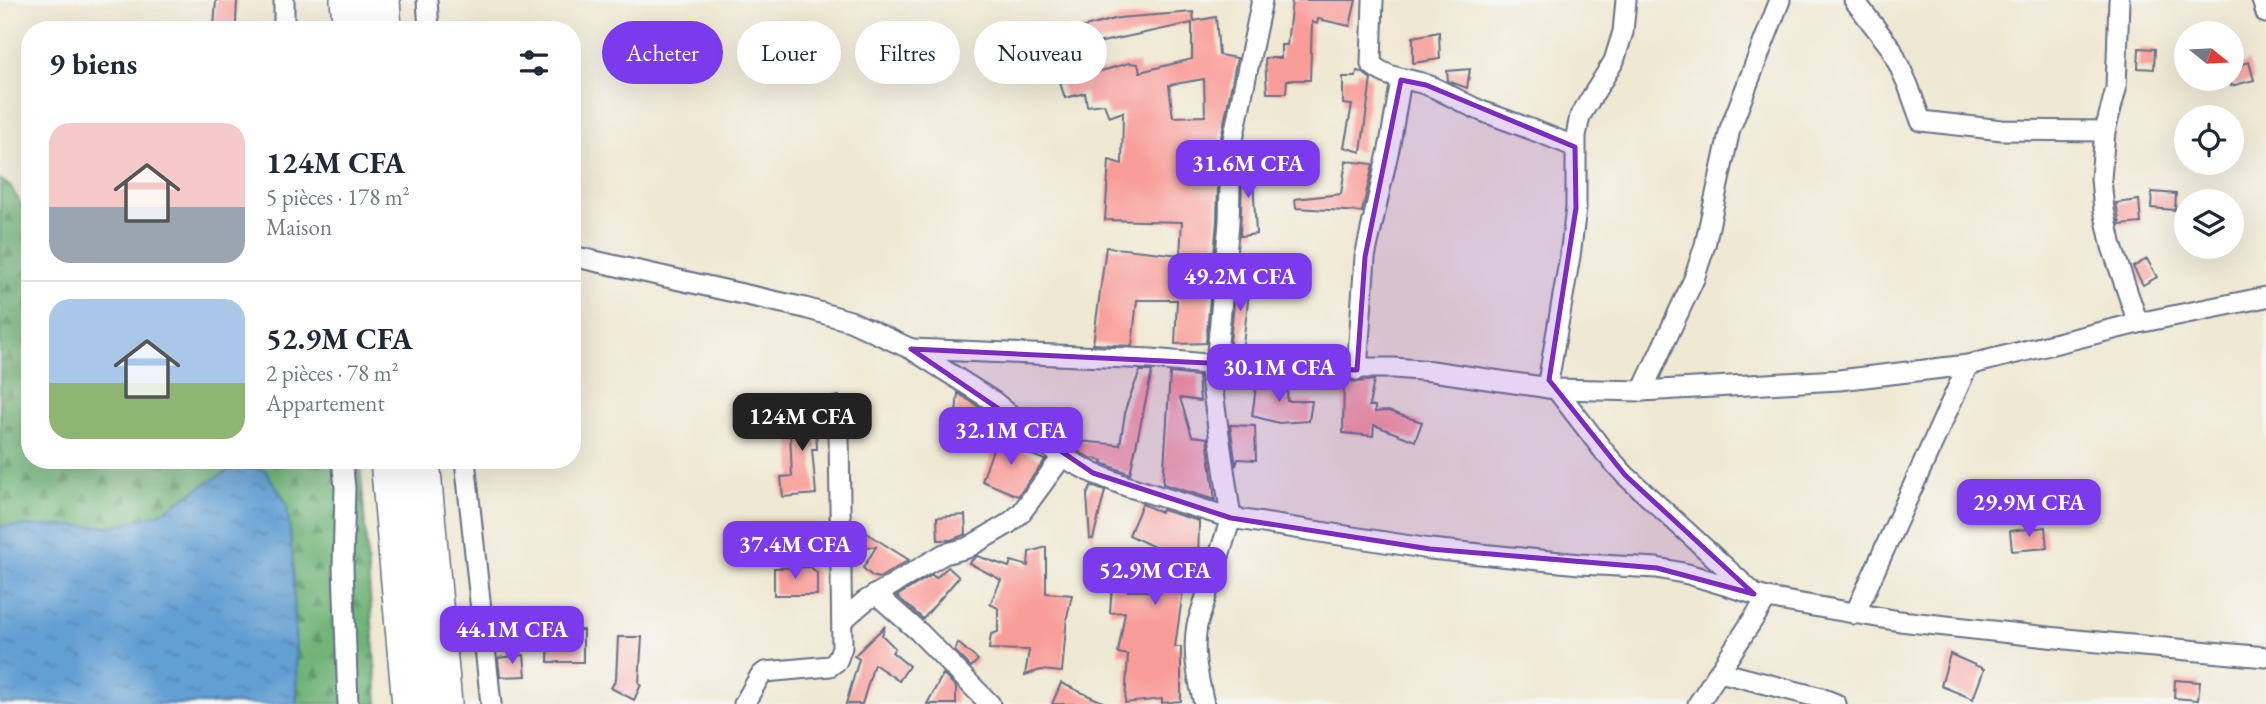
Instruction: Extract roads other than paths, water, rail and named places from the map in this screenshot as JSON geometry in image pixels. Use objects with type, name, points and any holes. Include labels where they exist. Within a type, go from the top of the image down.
[{"type":"highway","points":[[348,0],[350,21]]},
{"type":"highway","points":[[382,0],[383,21]]},
{"type":"highway","points":[[389,469],[410,704]]},
{"type":"highway","points":[[423,469],[444,704]]},
{"type":"street","points":[[284,0],[284,21]]},
{"type":"street","points":[[427,0],[428,21]]},
{"type":"street","points":[[1204,704],[1195,659],[1196,625],[1231,518],[1212,365],[1230,222],[1231,149],[1262,0]]},
{"type":"street","points":[[1373,0],[1371,64],[1379,71],[1401,80],[1426,85],[1483,112],[1575,147]]},
{"type":"street","points":[[1626,0],[1623,32],[1614,61],[1580,116],[1575,147],[1576,208],[1551,388],[1625,475],[1760,596]]},
{"type":"street","points":[[1642,391],[1694,279],[1705,245],[1730,129],[1780,0]]},
{"type":"street","points":[[1854,0],[1891,48],[1921,121],[2002,130],[2105,131]]},
{"type":"street","points":[[2119,0],[2116,89],[2105,131],[2101,179],[2112,247],[2138,323]]},
{"type":"street","points":[[2262,0],[2266,13]]},
{"type":"street","points":[[1357,370],[1365,257],[1401,80]]},
{"type":"street","points":[[581,258],[805,308],[850,321],[911,349],[993,401],[1062,457],[1093,473],[1126,485],[1231,518],[1430,550],[1657,568],[1688,574],[1760,596],[1855,614],[2076,640],[2266,657]]},
{"type":"street","points":[[911,349],[1151,359],[1286,369],[1432,371],[1551,388],[1642,391],[1839,380],[1968,365],[2138,323],[2266,297]]},
{"type":"street","points":[[1855,614],[1968,365]]},
{"type":"street","points":[[744,704],[765,672],[830,666],[837,662],[842,647],[843,620],[839,434]]},
{"type":"street","points":[[843,620],[852,610],[876,594],[944,554],[967,548],[1008,524],[1021,513],[1062,457]]},
{"type":"street","points":[[343,469],[348,704]]},
{"type":"street","points":[[466,469],[491,704]]},
{"type":"street","points":[[876,594],[919,632],[990,704]]},
{"type":"street","points":[[1698,704],[1720,672],[1760,596]]},
{"type":"street","points":[[1720,672],[1836,704]]},
{"type":"water","points":[[232,469],[265,470],[287,504],[293,562],[297,704],[0,704],[0,526],[115,526],[161,513]]}]
